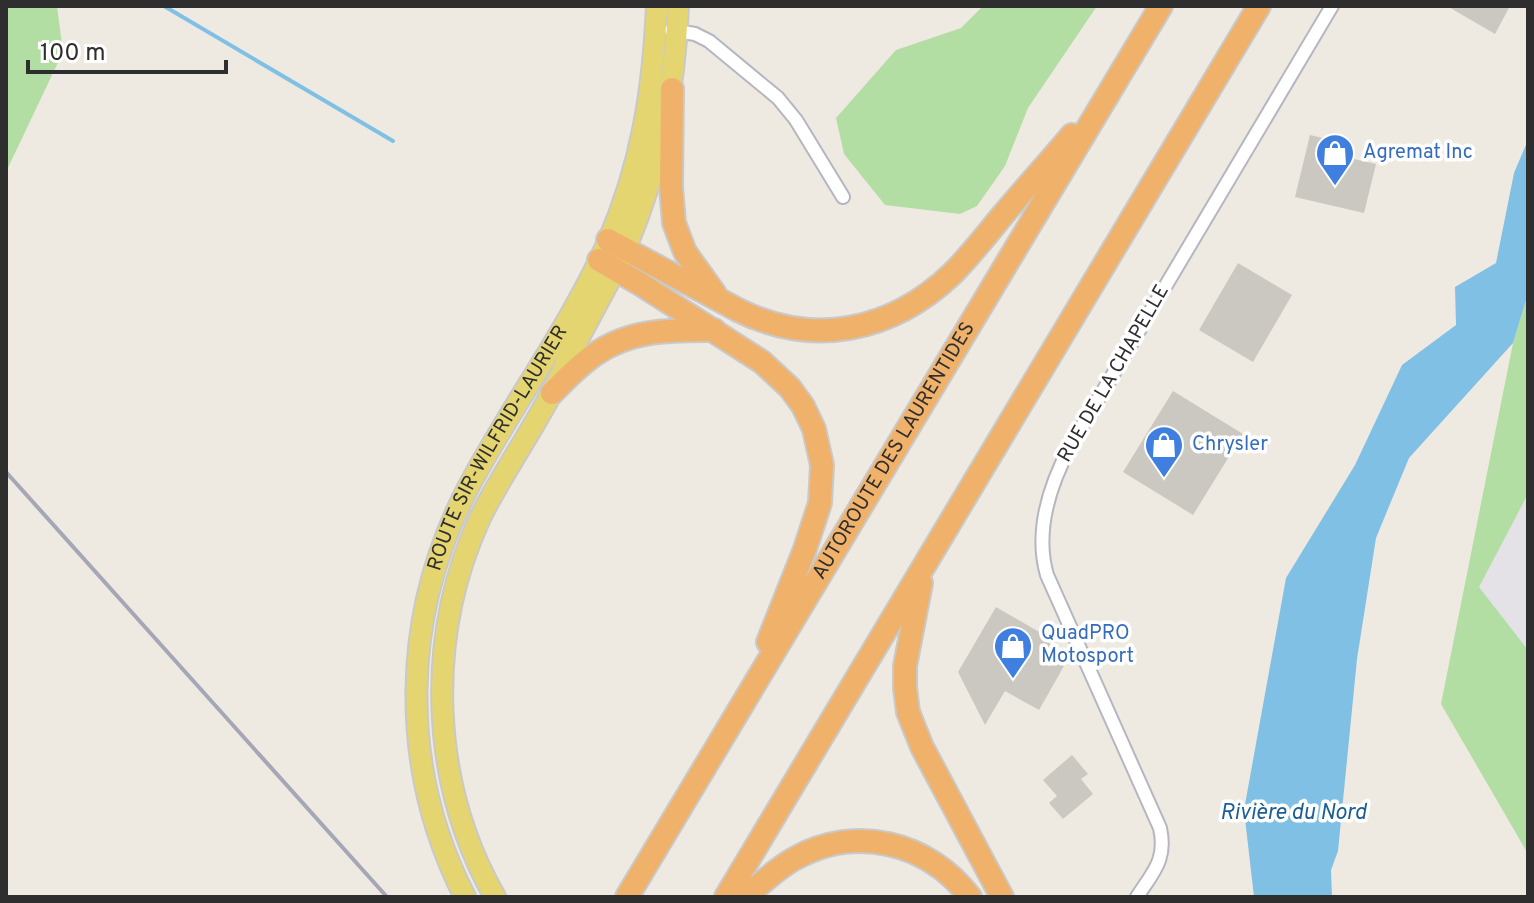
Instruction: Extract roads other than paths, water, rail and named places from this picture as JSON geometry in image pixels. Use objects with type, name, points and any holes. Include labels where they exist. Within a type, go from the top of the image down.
[{"type":"highway","name":"AUTOROUTE DES LAURENTIDES","points":[[627,897],[1161,6]]},
{"type":"highway","points":[[726,897],[1259,6]]},
{"type":"highway","points":[[672,89],[671,187],[674,223],[685,252],[718,299]]},
{"type":"highway","points":[[612,254],[759,319],[804,329],[854,328],[898,313],[934,289],[968,257],[1110,92]]},
{"type":"highway","points":[[612,254],[762,362],[790,388],[814,429],[822,465],[817,517],[742,705]]},
{"type":"highway","points":[[552,393],[593,355],[619,340],[654,332],[714,330]]},
{"type":"highway","points":[[925,566],[906,655],[908,712],[922,747],[1002,897]]},
{"type":"highway","points":[[745,897],[796,858],[819,848],[855,841],[894,845],[929,859],[956,880],[970,897]]},
{"type":"main road","name":"ROUTE SIR-WILFRID-LAURIER","points":[[495,897],[466,835],[450,774],[442,716],[445,646],[458,582],[480,519],[552,393],[612,254],[642,139],[649,99],[657,6]]},
{"type":"main road","name":"ROUTE SIR-WILFRID-LAURIER","points":[[465,897],[434,821],[421,757],[416,709],[417,668],[427,594],[441,548],[469,485],[572,310],[612,254],[644,201],[657,159],[672,89],[678,6]]},
{"type":"street","name":"RUE DE LA CHAPELLE","points":[[1137,897],[1159,862],[1163,847],[1160,828],[1047,575],[1041,541],[1047,503],[1058,470],[1071,445],[1332,6]]},
{"type":"street","points":[[656,30],[695,34],[709,41],[778,98],[796,120],[843,197]]},
{"type":"water","name":"Rivière du Nord","points":[[1528,140],[1528,294],[1513,343],[1409,458],[1376,538],[1357,659],[1338,851],[1331,870],[1332,897],[1254,897],[1244,810],[1286,578],[1355,465],[1402,365],[1456,325],[1455,287],[1496,263],[1514,173]]},
{"type":"waterway","points":[[164,6],[393,141]]},
{"type":"railway","points":[[6,472],[387,897]]},
{"type":"place","name":"Agremat Inc","points":[[1335,187]]},
{"type":"place","name":"Chrysler","points":[[1164,479]]},
{"type":"place","name":"QuadPRO Motosport","points":[[1013,680]]}]
